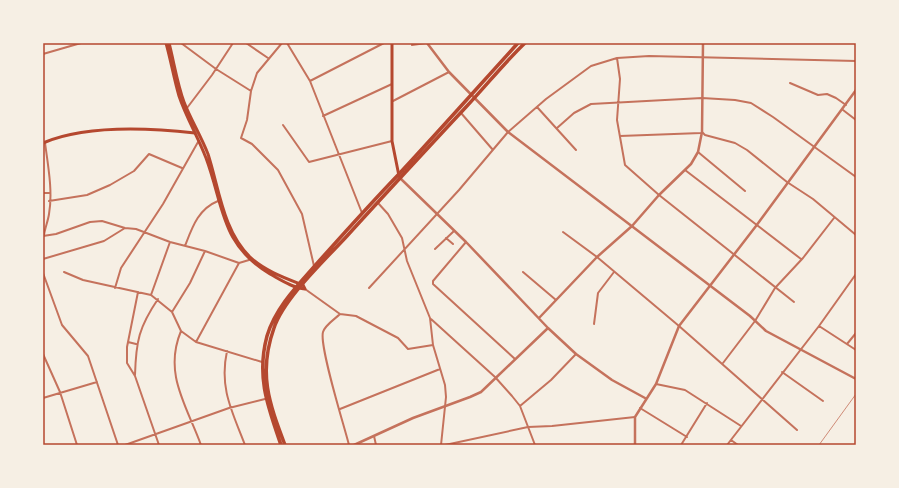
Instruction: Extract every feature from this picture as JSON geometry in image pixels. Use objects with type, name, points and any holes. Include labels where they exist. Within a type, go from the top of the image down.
[{"type":"highway","points":[[281,445],[265,400],[262,383],[262,362],[268,334],[277,313],[298,288],[303,286],[470,95],[518,43]]},
{"type":"highway","points":[[303,286],[314,267],[362,213],[461,113],[525,43]]},
{"type":"highway","points":[[285,445],[268,399],[266,366],[268,346],[274,327],[298,288]]},
{"type":"main road","points":[[166,43],[179,97],[209,166],[218,201],[231,236],[249,260],[298,288]]},
{"type":"main road","points":[[169,43],[181,92],[207,152],[226,216],[238,242],[250,258],[278,276],[303,286]]},
{"type":"main road","points":[[392,43],[392,141],[399,177]]},
{"type":"main road","points":[[44,142],[74,134],[125,129],[195,133]]},
{"type":"street","points":[[43,54],[71,44],[81,43]]},
{"type":"street","points":[[181,43],[216,69],[252,91]]},
{"type":"street","points":[[187,108],[233,43]]},
{"type":"street","points":[[246,43],[268,58]]},
{"type":"street","points":[[282,43],[257,73],[247,120],[241,138],[252,144],[278,170],[302,214],[314,267]]},
{"type":"street","points":[[287,43],[310,81],[362,213]]},
{"type":"street","points":[[310,81],[384,43]]},
{"type":"street","points":[[412,45],[427,43],[449,72],[508,132],[632,226],[766,331],[784,342],[800,348],[856,379]]},
{"type":"street","points":[[539,318],[557,301],[597,257],[632,226],[659,195],[685,170],[698,152],[701,133],[702,43]]},
{"type":"street","points":[[369,288],[405,250],[508,132],[583,70],[602,62],[617,58],[649,56],[856,61]]},
{"type":"street","points":[[617,58],[620,79],[617,102],[620,136],[625,165],[659,195],[794,302]]},
{"type":"street","points":[[391,101],[449,72]]},
{"type":"street","points":[[790,83],[818,95],[827,94],[846,105]]},
{"type":"street","points":[[323,116],[392,84]]},
{"type":"street","points":[[635,445],[634,417],[656,384],[679,326],[843,110],[856,90]]},
{"type":"street","points":[[557,128],[574,113],[591,104],[702,98],[735,100],[752,103],[856,177]]},
{"type":"street","points":[[537,107],[576,150]]},
{"type":"street","points":[[843,110],[856,120]]},
{"type":"street","points":[[461,113],[493,150]]},
{"type":"street","points":[[283,125],[309,162],[339,156],[369,146],[392,141]]},
{"type":"street","points":[[620,136],[701,133],[735,143],[747,150],[787,182],[813,199],[856,235]]},
{"type":"street","points":[[115,288],[122,268],[163,204],[182,168],[199,141]]},
{"type":"street","points":[[44,142],[48,166],[49,193],[49,213],[44,235],[68,231],[90,222],[102,221],[125,228],[131,228],[170,242],[205,251],[239,263],[249,260]]},
{"type":"street","points":[[698,152],[744,191]]},
{"type":"street","points":[[49,201],[88,195],[110,185],[134,172],[149,154],[182,168]]},
{"type":"street","points":[[685,170],[756,226],[801,259]]},
{"type":"street","points":[[399,177],[466,242],[548,328],[576,354],[612,380],[646,398]]},
{"type":"street","points":[[43,193],[49,193]]},
{"type":"street","points":[[185,246],[194,224],[201,213],[210,205],[218,201]]},
{"type":"street","points":[[377,202],[396,225],[405,250],[407,261],[430,318],[433,345],[445,385],[445,407],[441,445]]},
{"type":"street","points":[[723,363],[755,321],[775,288],[834,218]]},
{"type":"street","points":[[43,259],[104,242],[125,228]]},
{"type":"street","points":[[435,249],[454,231]]},
{"type":"street","points":[[563,232],[597,257],[723,363],[797,430]]},
{"type":"street","points":[[446,238],[452,244]]},
{"type":"street","points":[[151,295],[170,242]]},
{"type":"street","points":[[466,242],[433,282],[515,359]]},
{"type":"street","points":[[172,312],[190,283],[205,251]]},
{"type":"street","points":[[196,342],[239,263]]},
{"type":"street","points":[[64,272],[83,280],[151,295],[158,299],[172,312],[181,331],[196,342],[262,362]]},
{"type":"street","points":[[523,272],[557,301]]},
{"type":"street","points":[[594,324],[598,293],[614,272]]},
{"type":"street","points":[[43,273],[62,325],[88,356],[118,445]]},
{"type":"street","points":[[727,445],[800,348],[819,326],[856,274]]},
{"type":"street","points":[[303,286],[340,314],[356,316],[391,334],[398,338],[408,349],[433,345]]},
{"type":"street","points":[[138,292],[128,342],[127,363],[135,376],[159,445]]},
{"type":"street","points":[[135,376],[136,344],[148,315],[158,299]]},
{"type":"street","points":[[340,314],[324,330],[323,336],[349,445]]},
{"type":"street","points":[[430,318],[495,377],[520,406],[535,445]]},
{"type":"street","points":[[819,326],[856,350]]},
{"type":"street","points":[[354,445],[413,418],[481,392],[548,328]]},
{"type":"street","points":[[181,331],[176,345],[175,376],[178,388],[201,445]]},
{"type":"street","points":[[847,344],[856,333]]},
{"type":"street","points":[[128,342],[136,344]]},
{"type":"street","points":[[227,351],[223,368],[229,408],[245,445]]},
{"type":"street","points":[[43,354],[60,392],[77,445]]},
{"type":"street","points":[[520,406],[551,380],[576,354]]},
{"type":"street","points":[[340,408],[440,369]]},
{"type":"street","points":[[782,372],[822,401]]},
{"type":"street","points":[[43,398],[97,382]]},
{"type":"street","points":[[656,384],[685,390],[741,426]]},
{"type":"street","points":[[125,445],[229,408],[265,400]]},
{"type":"street","points":[[681,445],[707,403]]},
{"type":"street","points":[[640,408],[686,437]]},
{"type":"street","points":[[445,445],[528,427],[552,426],[634,417]]},
{"type":"street","points":[[374,436],[376,445]]},
{"type":"street","points":[[731,440],[738,445]]},
{"type":"railway","points":[[819,445],[856,394]]}]
